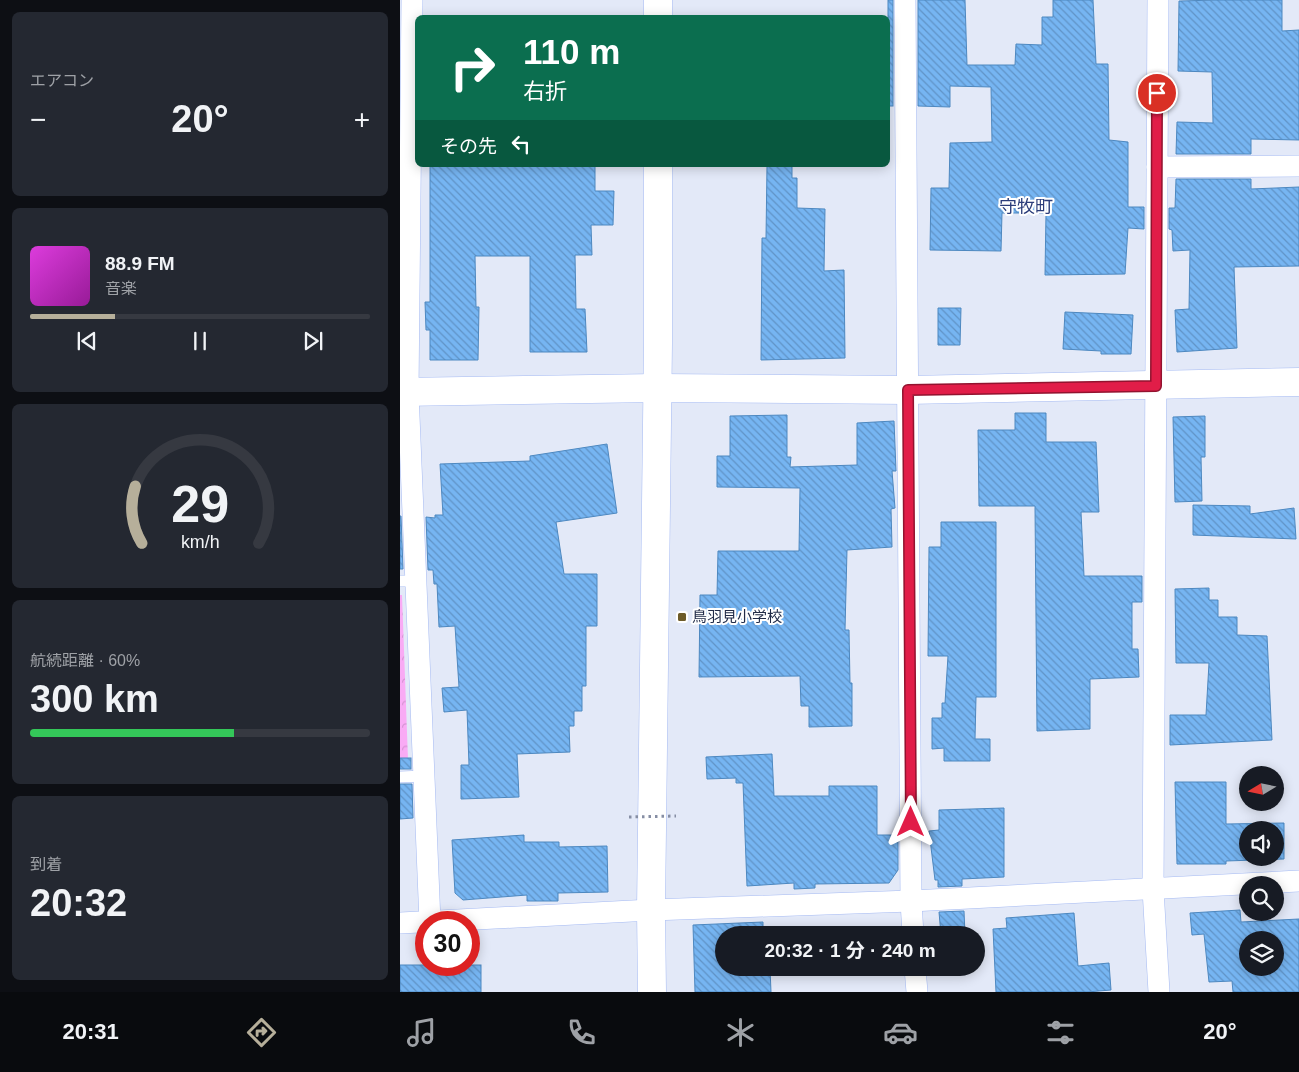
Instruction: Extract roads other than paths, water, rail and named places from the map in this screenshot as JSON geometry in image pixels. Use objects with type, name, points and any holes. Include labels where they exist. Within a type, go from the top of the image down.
[{"type":"street","points":[[412,0],[405,191],[404,392],[408,581],[424,776],[430,911]]},
{"type":"street","points":[[658,0],[658,15]]},
{"type":"street","points":[[905,0],[912,926]]},
{"type":"street","points":[[1158,0],[1153,889],[1159,992]]},
{"type":"street","points":[[1157,167],[1299,166]]},
{"type":"street","points":[[652,992],[651,910],[658,167]]},
{"type":"street","points":[[404,392],[656,388],[908,390],[1299,382]]},
{"type":"street","points":[[480,919],[651,910],[911,901],[1299,881]]},
{"type":"street","points":[[400,923],[415,922]]},
{"type":"street","points":[[916,976],[917,992]]},
{"type":"lane","points":[[400,777],[424,776]]},
{"type":"place","name":"鳥羽見小学校","points":[[682,617]]},
{"type":"district","name":"守牧町","points":[[1026,207]]}]
